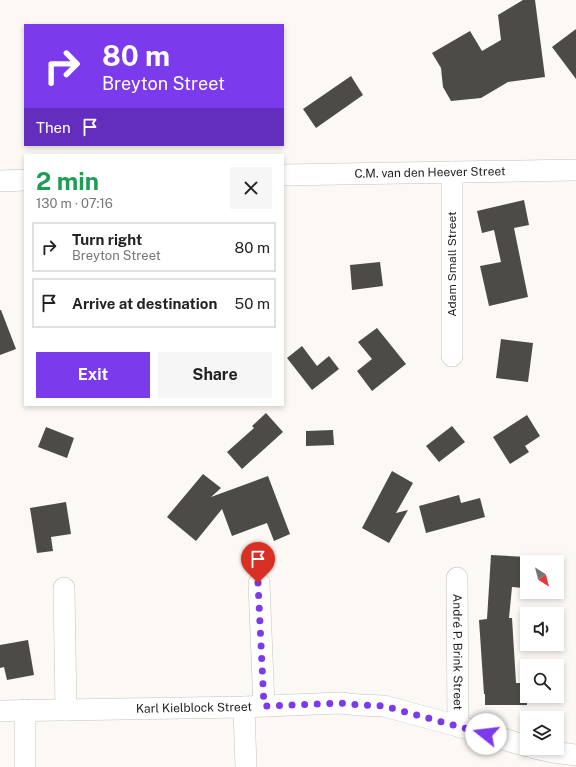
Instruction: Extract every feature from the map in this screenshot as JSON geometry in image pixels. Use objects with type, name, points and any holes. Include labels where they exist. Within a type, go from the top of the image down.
[{"type":"street","name":"C.M. van den Heever Street","points":[[284,175],[576,170]]},
{"type":"street","name":"Adam Small Street","points":[[452,172],[452,356]]},
{"type":"street","points":[[0,181],[24,180]]},
{"type":"street","name":"André P. Brink Street","points":[[457,578],[458,726]]},
{"type":"street","points":[[246,767],[254,706],[258,583]]},
{"type":"street","points":[[64,588],[66,710]]},
{"type":"street","name":"Karl Kielblock Street","points":[[0,710],[66,710],[340,703],[384,706],[520,744]]},
{"type":"street","points":[[25,710],[25,767]]},
{"type":"street","points":[[564,753],[576,755]]},
{"type":"building","points":[[523,0],[535,0],[545,77],[508,82],[481,98],[451,101],[443,87],[441,68],[432,53],[470,31],[482,51],[501,40],[498,15]]},
{"type":"building","points":[[576,29],[576,79],[552,47]]},
{"type":"building","points":[[351,76],[363,95],[316,128],[303,109]]},
{"type":"building","points":[[524,200],[529,225],[514,228],[528,297],[489,306],[480,266],[501,262],[494,230],[482,233],[477,211]]},
{"type":"building","points":[[380,262],[383,286],[352,290],[350,265]]},
{"type":"building","points":[[0,310],[16,349],[0,355]]},
{"type":"building","points":[[377,328],[406,364],[372,391],[357,371],[372,359],[358,342]]},
{"type":"building","points":[[501,339],[533,343],[528,382],[496,378]]},
{"type":"building","points":[[302,346],[317,366],[329,356],[339,369],[312,390],[287,358]]},
{"type":"building","points":[[266,413],[283,432],[242,469],[227,452],[254,428],[252,426]]},
{"type":"building","points":[[527,415],[540,436],[525,446],[529,452],[510,464],[493,437]]},
{"type":"building","points":[[452,426],[465,442],[439,462],[426,446]]},
{"type":"building","points":[[46,427],[74,438],[67,458],[38,447]]},
{"type":"building","points":[[333,430],[334,445],[306,446],[306,431]]},
{"type":"building","points":[[392,471],[413,483],[396,513],[408,510],[389,543],[362,528]]},
{"type":"building","points":[[203,474],[221,488],[211,497],[268,476],[290,534],[274,541],[267,523],[232,536],[222,509],[196,541],[167,517]]},
{"type":"building","points":[[459,495],[461,503],[480,498],[485,517],[426,533],[419,506]]},
{"type":"building","points":[[66,502],[71,534],[51,537],[53,551],[37,553],[30,508]]},
{"type":"building","points":[[491,555],[520,557],[520,588],[512,587],[509,618],[512,618],[516,683],[520,683],[520,703],[527,703],[527,705],[485,705],[479,620],[487,619]]},
{"type":"building","points":[[28,640],[34,675],[7,680],[4,667],[0,668],[0,645]]},
{"type":"route","points":[[258,583],[264,706],[340,703],[384,706],[486,734]]}]
